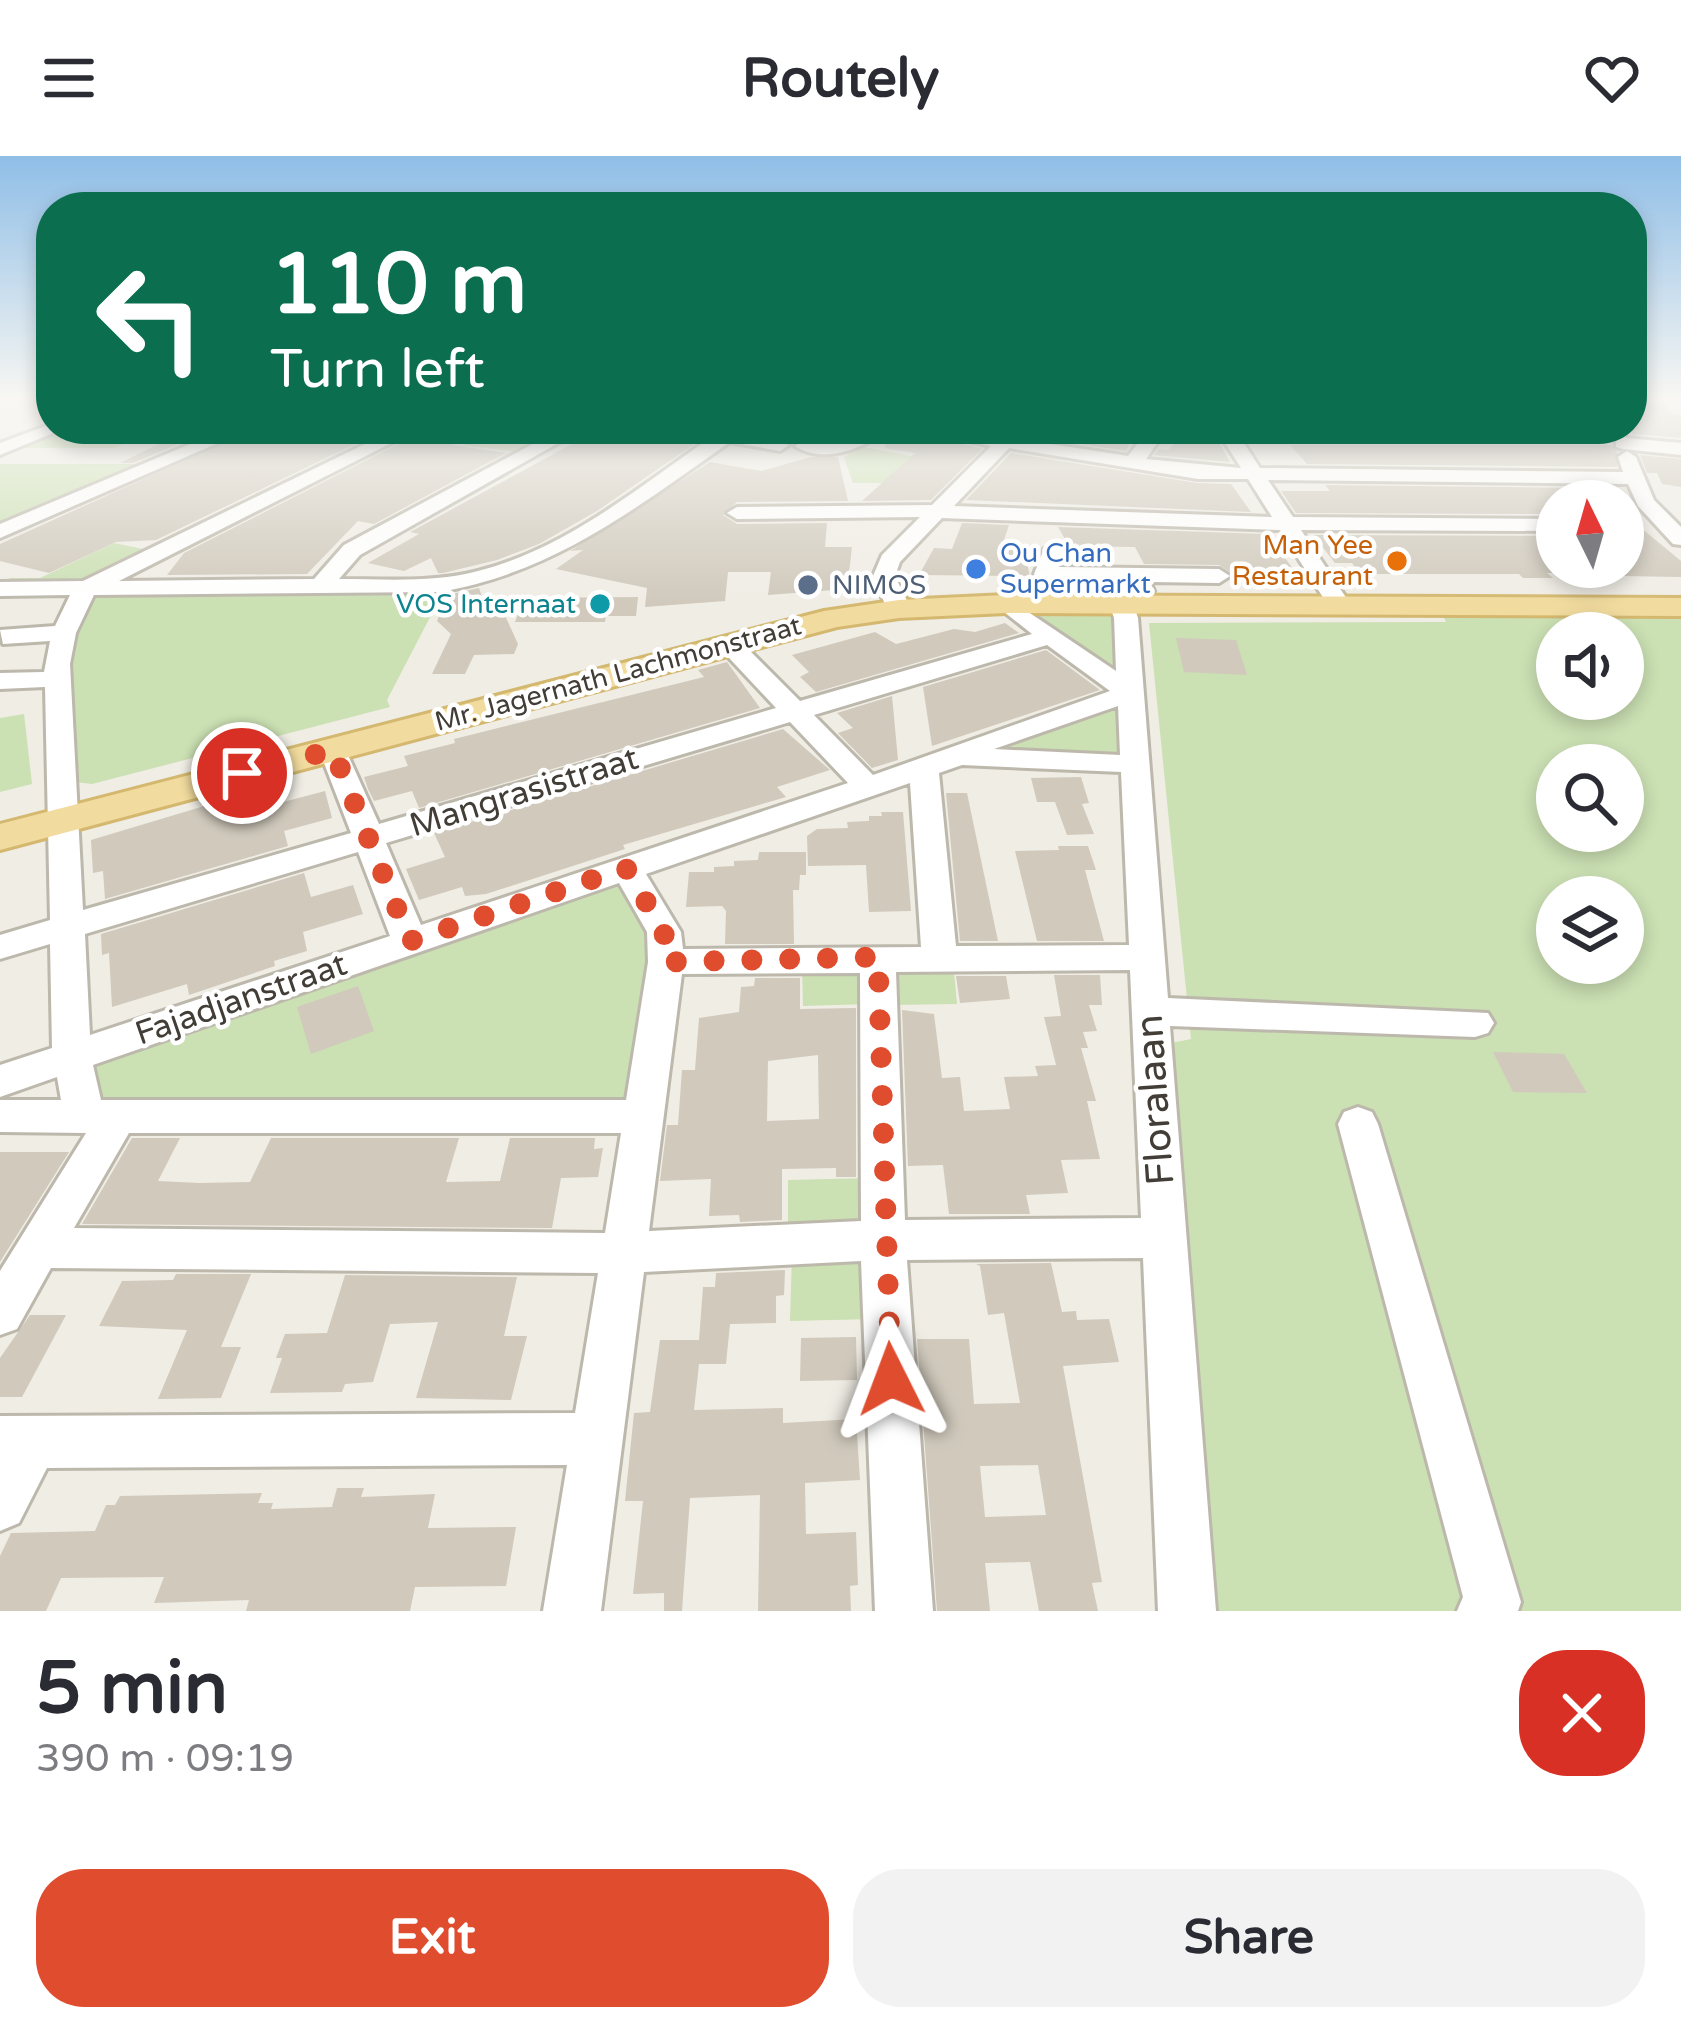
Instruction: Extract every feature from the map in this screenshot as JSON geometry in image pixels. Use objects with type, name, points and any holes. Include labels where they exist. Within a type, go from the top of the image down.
[{"type":"main road","name":"Mr. Jagernath Lachmonstraat","points":[[0,815],[60,810],[333,750],[896,602],[1006,604],[1202,581],[1334,598],[1681,592]]},
{"type":"main road","name":"Mr. Jagernath Lachmonstraat","points":[[0,837],[60,810],[748,622],[896,602],[1130,590],[1681,607]]},
{"type":"street","points":[[0,532],[150,468]]},
{"type":"street","points":[[101,1114],[71,1056],[60,810],[58,680],[64,633],[85,589],[331,468]]},
{"type":"street","points":[[320,587],[352,550],[503,468]]},
{"type":"street","points":[[0,589],[439,585],[512,572],[535,562],[678,468]]},
{"type":"street","points":[[896,602],[884,576],[890,560],[982,468]]},
{"type":"street","points":[[1161,468],[1198,473],[1634,478]]},
{"type":"street","points":[[1251,468],[1281,522],[1334,598]]},
{"type":"street","points":[[1631,468],[1663,530]]},
{"type":"street","points":[[1645,502],[1681,507]]},
{"type":"street","points":[[737,513],[940,512],[1178,523],[1536,525]]},
{"type":"street","points":[[1055,548],[1046,575],[1130,590]]},
{"type":"street","name":"Floralaan","points":[[1130,590],[1130,693],[1187,1611]]},
{"type":"street","points":[[1006,604],[1130,693]]},
{"type":"street","points":[[3,637],[64,633]]},
{"type":"street","name":"Mangrasistraat","points":[[0,947],[1048,638]]},
{"type":"street","points":[[729,644],[790,712],[869,788]]},
{"type":"street","points":[[0,680],[58,680]]},
{"type":"street","name":"Fajadjanstraat","points":[[0,1081],[924,771],[959,756],[974,742],[1130,693]]},
{"type":"street","points":[[333,750],[410,941]]},
{"type":"street","name":"Fajadjanstraat","points":[[959,756],[1134,764]]},
{"type":"street","points":[[924,771],[939,957]]},
{"type":"street","points":[[572,1611],[666,962],[664,932],[626,868]]},
{"type":"street","points":[[878,957],[883,1240],[904,1611]]},
{"type":"street","points":[[666,962],[1145,957]]},
{"type":"street","points":[[1149,1011],[1475,1023]]},
{"type":"street","points":[[0,1313],[38,1248],[101,1114]]},
{"type":"street","points":[[0,1116],[646,1117]]},
{"type":"street","points":[[1358,1124],[1493,1602],[1486,1611]]},
{"type":"street","points":[[38,1248],[623,1253],[883,1240],[1164,1238]]},
{"type":"street","points":[[0,1504],[17,1442],[594,1439]]},
{"type":"green space","points":[[0,468],[143,468],[0,527]]},
{"type":"green space","points":[[848,468],[918,468],[904,483],[853,483]]},
{"type":"green space","points":[[114,543],[153,551],[92,582],[0,585],[10,578],[40,578]]},
{"type":"green space","points":[[439,589],[441,596],[387,700],[390,707],[92,784],[75,782],[67,652],[93,597]]},
{"type":"green space","points":[[883,603],[99,801],[110,793],[773,621]]},
{"type":"green space","points":[[1440,609],[1681,611],[1681,1611],[1207,1611],[1166,1044],[1191,1039],[1149,623],[1446,622]]},
{"type":"green space","points":[[1026,610],[1114,614],[1116,669],[1106,670]]},
{"type":"green space","points":[[1119,701],[1122,750],[1113,756],[977,750]]},
{"type":"green space","points":[[24,714],[32,784],[0,792],[0,718]]},
{"type":"green space","points":[[606,884],[626,888],[654,938],[635,1104],[105,1105],[97,1096],[93,1058]]},
{"type":"green space","points":[[953,962],[957,1004],[890,1005],[888,966]]},
{"type":"green space","points":[[859,964],[871,1004],[803,1006],[802,965]]},
{"type":"green space","points":[[873,1178],[874,1218],[788,1236],[788,1180]]},
{"type":"green space","points":[[847,1254],[870,1273],[872,1319],[790,1321],[792,1255]]},
{"type":"building","points":[[168,468],[305,468],[156,540],[116,542],[49,573],[0,561],[0,544]]},
{"type":"building","points":[[351,468],[478,468],[374,524],[358,521],[307,574],[167,575],[184,553]]},
{"type":"building","points":[[528,468],[660,468],[539,544],[497,560],[443,573],[438,573],[431,558],[404,571],[368,563],[419,534],[410,532]]},
{"type":"building","points":[[701,468],[840,468],[848,501],[737,502],[723,515],[737,524],[827,523],[825,547],[852,547],[847,589],[768,595],[771,572],[728,572],[725,601],[645,607],[647,588],[556,569],[583,550],[570,551]]},
{"type":"building","points":[[899,468],[963,468],[931,500],[862,501]]},
{"type":"building","points":[[997,468],[1103,468],[1231,484],[1251,512],[966,500]]},
{"type":"building","points":[[1645,468],[1681,468],[1681,487],[1662,484],[1657,473],[1647,473]]},
{"type":"building","points":[[1325,485],[1536,487],[1536,514],[1296,513],[1281,491],[1330,491]]},
{"type":"building","name":"Ou Chan Supermarkt","points":[[962,523],[1009,525],[1001,549],[1024,550],[1030,576],[919,575],[934,548],[952,549]]},
{"type":"building","points":[[1058,527],[1268,534],[1298,576],[1234,575],[1219,565],[1144,564],[1135,547],[1069,546]]},
{"type":"building","points":[[1644,530],[1681,561],[1681,577],[1644,576]]},
{"type":"building","points":[[1313,535],[1536,536],[1536,578],[1519,574],[1360,574],[1352,563],[1335,563]]},
{"type":"building","points":[[479,588],[484,603],[498,600],[518,644],[514,654],[474,655],[465,674],[432,674],[451,634],[437,621],[443,605],[451,604],[447,595]]},
{"type":"building","points":[[638,597],[636,616],[606,616],[605,622],[515,622],[524,598]]},
{"type":"building","points":[[1005,623],[1019,633],[816,692],[800,677],[809,672],[792,655],[875,632],[896,644],[954,629],[975,632]]},
{"type":"building","points":[[1176,638],[1236,640],[1247,675],[1184,672]]},
{"type":"building","points":[[1046,650],[1100,690],[932,746],[923,687]]},
{"type":"building","points":[[727,662],[760,708],[419,808],[412,791],[374,801],[368,789],[364,777],[408,766],[404,756],[455,743],[454,739],[704,677],[698,670]]},
{"type":"building","points":[[892,696],[898,760],[872,768],[838,733],[853,728],[837,713]]},
{"type":"building","points":[[783,729],[830,770],[777,787],[786,797],[623,845],[625,849],[486,894],[465,896],[462,887],[419,900],[406,869],[445,857],[434,833]]},
{"type":"building","points":[[1081,777],[1089,803],[1082,804],[1094,834],[1067,835],[1055,802],[1037,802],[1031,778]]},
{"type":"building","points":[[325,791],[332,818],[284,831],[288,846],[105,899],[103,871],[93,873],[91,840],[211,804],[223,802],[224,807],[271,796],[272,805]]},
{"type":"building","points":[[946,793],[967,793],[998,941],[960,941]]},
{"type":"building","points":[[881,812],[903,812],[911,911],[869,912],[866,865],[808,866],[807,836],[817,829],[848,828],[847,822],[869,821],[869,816],[882,816]]},
{"type":"building","points":[[1058,846],[1088,846],[1096,870],[1085,870],[1104,941],[1037,941],[1015,851],[1059,850]]},
{"type":"building","points":[[759,852],[806,852],[806,875],[800,875],[799,890],[793,890],[794,944],[725,944],[722,906],[686,907],[689,872],[714,872],[714,867],[734,866],[734,861],[758,860]]},
{"type":"building","points":[[304,873],[311,897],[353,885],[363,914],[303,932],[307,951],[274,961],[275,966],[189,995],[187,984],[112,1007],[109,953],[102,955],[101,934]]},
{"type":"building","points":[[1054,975],[1100,975],[1102,1005],[1089,1005],[1097,1031],[1083,1032],[1088,1048],[1081,1048],[1096,1101],[1087,1101],[1100,1159],[1061,1160],[1068,1193],[1026,1195],[1030,1214],[949,1214],[943,1165],[908,1166],[902,1010],[934,1014],[942,1078],[960,1077],[964,1111],[1010,1109],[1004,1077],[1038,1076],[1035,1066],[1056,1065],[1044,1017],[1061,1016]]},
{"type":"building","points":[[956,976],[1006,976],[1010,999],[960,1003]]},
{"type":"building","points":[[755,978],[800,978],[800,1009],[856,1008],[856,1177],[836,1177],[836,1168],[782,1169],[782,1220],[740,1222],[739,1215],[709,1216],[711,1179],[660,1181],[667,1125],[678,1125],[682,1070],[695,1070],[699,1018],[739,1012],[741,987],[754,986]],"holes":[[[818,1055],[819,1119],[767,1121],[768,1061]]]},
{"type":"building","points":[[358,986],[374,1031],[311,1054],[297,1007]]},
{"type":"building","points":[[1493,1052],[1564,1054],[1587,1093],[1513,1092]]},
{"type":"building","points":[[132,1138],[180,1138],[158,1181],[200,1183],[250,1182],[271,1138],[459,1138],[446,1182],[500,1181],[510,1138],[595,1138],[594,1149],[603,1148],[598,1177],[561,1178],[552,1228],[82,1224]]},
{"type":"building","points":[[0,1152],[69,1152],[0,1262]]},
{"type":"building","points":[[1051,1263],[1062,1312],[1076,1311],[1077,1320],[1109,1319],[1119,1362],[1063,1366],[1102,1582],[1092,1583],[1098,1611],[1039,1611],[1030,1562],[985,1563],[990,1611],[937,1611],[917,1339],[969,1339],[974,1404],[1020,1403],[1004,1313],[988,1315],[976,1264]],"holes":[[[1038,1465],[1046,1515],[985,1517],[980,1466]]]},
{"type":"building","points":[[785,1270],[784,1295],[776,1296],[776,1323],[730,1324],[726,1364],[699,1364],[694,1410],[783,1408],[783,1423],[856,1419],[860,1480],[805,1483],[806,1534],[856,1532],[858,1585],[850,1586],[851,1611],[758,1611],[760,1495],[690,1498],[682,1611],[664,1611],[664,1593],[633,1594],[643,1501],[625,1501],[634,1413],[650,1412],[660,1340],[699,1340],[703,1287],[715,1287],[716,1273]]},
{"type":"building","points":[[176,1274],[251,1274],[221,1347],[241,1347],[221,1398],[158,1399],[187,1330],[99,1326],[122,1281],[173,1280]]},
{"type":"building","points":[[345,1275],[517,1277],[504,1336],[527,1336],[511,1400],[416,1398],[438,1322],[390,1324],[373,1382],[345,1384],[342,1392],[270,1393],[285,1334],[327,1333]]},
{"type":"building","points":[[30,1315],[66,1315],[22,1397],[0,1397],[0,1358]]},
{"type":"building","points":[[856,1337],[857,1380],[800,1381],[801,1338]]},
{"type":"building","points":[[337,1488],[364,1488],[361,1497],[435,1494],[428,1528],[516,1527],[506,1586],[415,1587],[410,1611],[246,1611],[249,1600],[154,1603],[164,1577],[61,1578],[46,1611],[0,1611],[0,1556],[11,1533],[95,1531],[106,1505],[115,1505],[120,1496],[262,1493],[258,1503],[273,1503],[271,1509],[332,1507]]},
{"type":"place","name":"Man Yee Restaurant","points":[[1397,561]]},
{"type":"place","name":"Ou Chan Supermarkt","points":[[976,569]]},
{"type":"place","name":"NIMOS","points":[[808,585]]},
{"type":"place","name":"VOS Internaat","points":[[600,604]]},
{"type":"route","points":[[242,773],[333,750],[410,941],[626,868],[664,932],[666,962],[878,957],[883,1240],[891,1379]]}]
